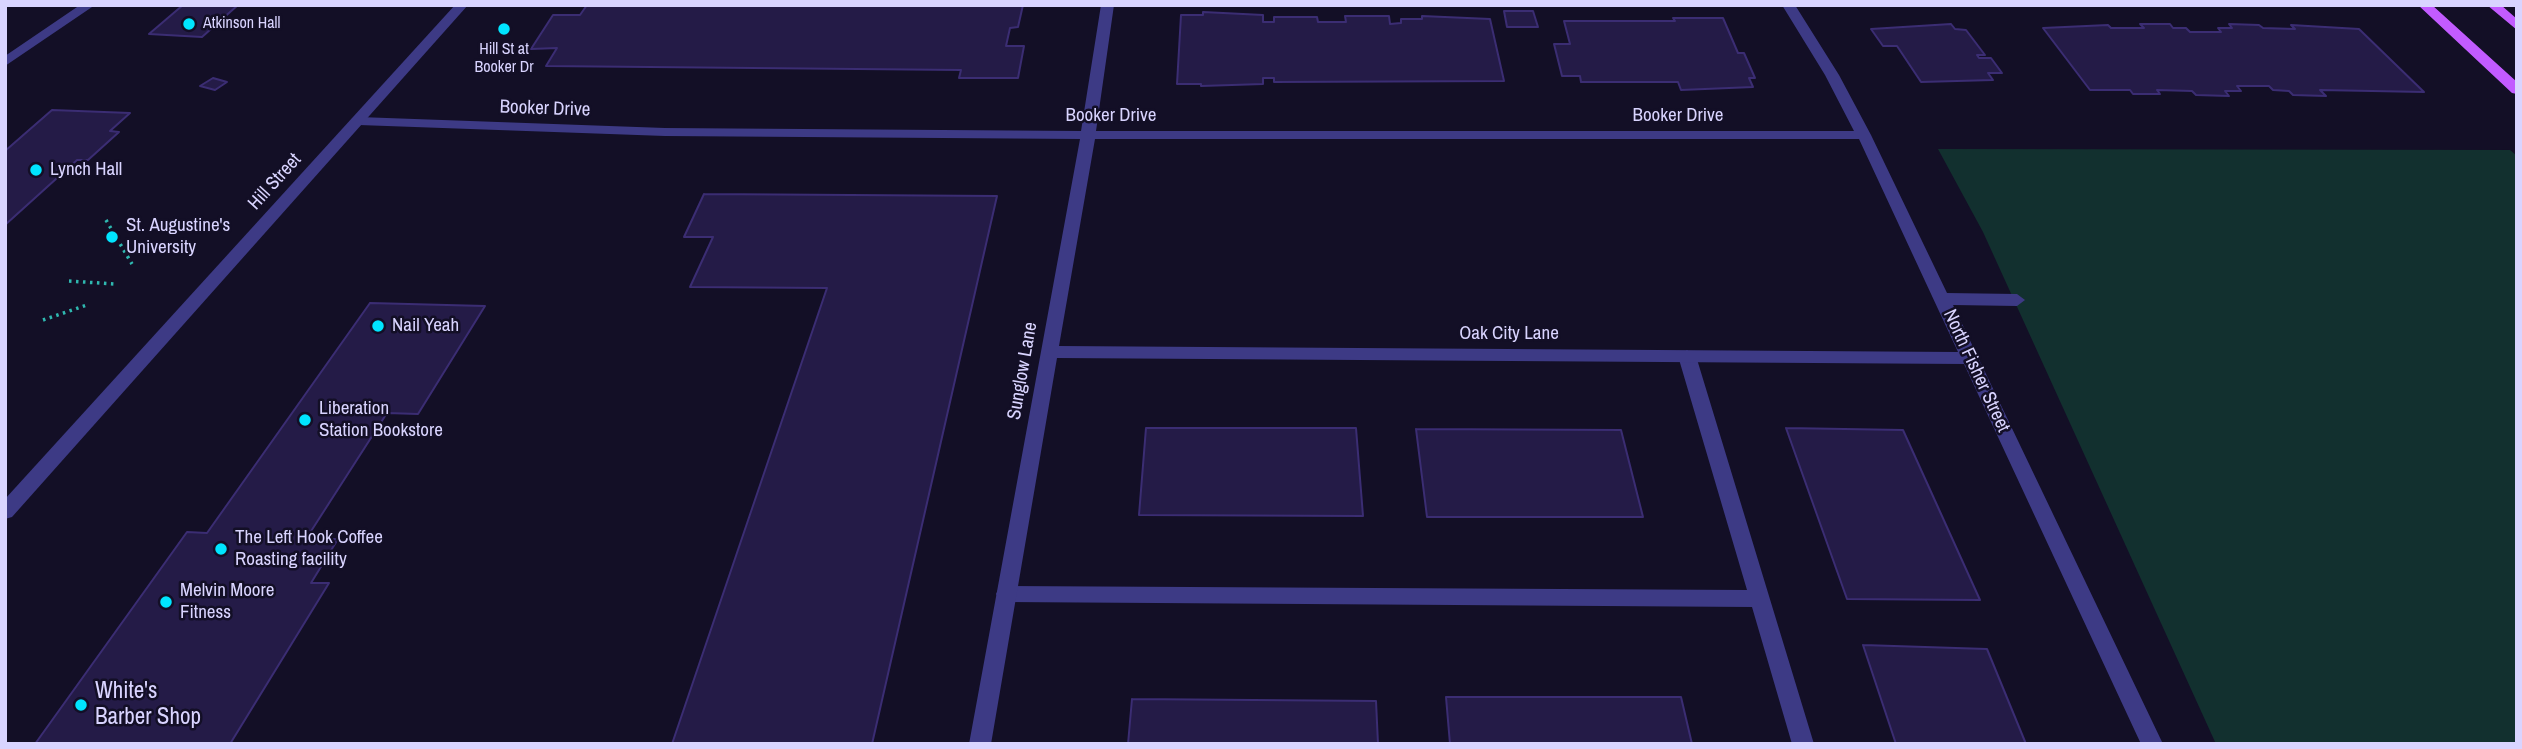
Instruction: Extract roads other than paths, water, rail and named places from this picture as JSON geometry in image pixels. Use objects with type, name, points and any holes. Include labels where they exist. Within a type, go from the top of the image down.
[{"type":"main road","points":[[2424,5],[2517,90]]},
{"type":"main road","points":[[2493,5],[2517,26]]},
{"type":"street","points":[[5,62],[89,5]]},
{"type":"street","name":"Hill Street","points":[[5,512],[462,5]]},
{"type":"street","name":"Sunglow Lane","points":[[980,744],[1088,135],[1108,5]]},
{"type":"street","name":"North Fisher Street","points":[[1788,5],[1832,75],[1864,135],[2152,744]]},
{"type":"street","name":"Booker Drive","points":[[359,121],[665,132],[1864,135]]},
{"type":"street","points":[[1942,299],[2017,300]]},
{"type":"street","name":"Oak City Lane","points":[[1048,352],[1970,358]]},
{"type":"street","points":[[1687,356],[1803,744]]},
{"type":"street","points":[[1006,594],[1760,599]]},
{"type":"place","name":"Atkinson Hall","points":[[189,24]]},
{"type":"place","name":"Hill St at Booker Dr","points":[[504,29]]},
{"type":"place","name":"Lynch Hall","points":[[36,170]]},
{"type":"place","name":"St. Augustine's University","points":[[112,237]]},
{"type":"place","name":"Nail Yeah","points":[[378,326]]},
{"type":"place","name":"Liberation Station Bookstore","points":[[305,420]]},
{"type":"place","name":"The Left Hook Coffee Roasting facility","points":[[221,549]]},
{"type":"place","name":"Melvin Moore Fitness","points":[[166,602]]},
{"type":"place","name":"White's Barber Shop","points":[[81,705]]}]
